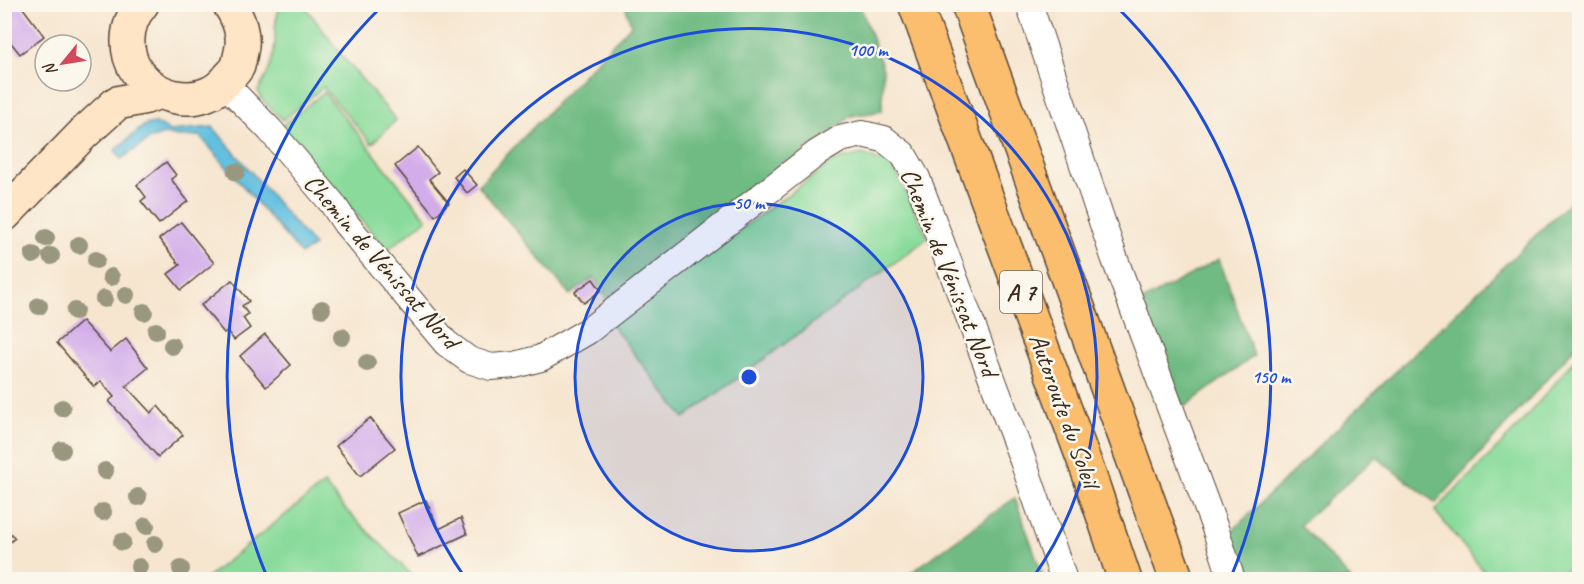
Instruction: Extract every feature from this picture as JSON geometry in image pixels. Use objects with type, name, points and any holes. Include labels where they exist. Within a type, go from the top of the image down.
[{"type":"highway","name":"Autoroute du Soleil","points":[[915,4],[1125,579]]},
{"type":"highway","name":"Autoroute du Soleil","points":[[968,4],[1177,579]]},
{"type":"main road","points":[[142,4],[131,23],[128,38],[133,65],[148,85],[176,98],[193,98],[210,93],[224,84],[237,66],[243,46],[239,11]]},
{"type":"main road","points":[[117,103],[129,53]]},
{"type":"main road","points":[[4,214],[117,103],[159,92]]},
{"type":"street","points":[[1029,4],[1114,257],[1232,579]]},
{"type":"street","name":"Chemin de Vénissat Nord","points":[[224,84],[277,138],[443,340],[469,360],[491,367],[515,365],[541,358],[588,331],[817,153],[840,139],[862,134],[884,139],[903,154],[924,195],[1023,461],[1064,579]]},
{"type":"green space","points":[[282,4],[304,5],[343,57],[396,120],[372,144],[323,87],[283,120],[262,100],[258,91],[272,62],[276,22]]},
{"type":"green space","points":[[625,5],[860,5],[883,69],[882,111],[851,116],[607,299],[593,278],[570,295],[478,185],[631,25]]},
{"type":"green space","points":[[324,92],[427,219],[387,250],[281,127]]},
{"type":"green space","points":[[862,154],[893,166],[928,238],[684,418],[611,324],[834,161]]},
{"type":"green space","points":[[1579,193],[1579,343],[1436,503],[1376,457],[1300,525],[1351,579],[1243,579],[1229,534]]},
{"type":"green space","points":[[1219,259],[1254,356],[1180,410],[1140,302]]},
{"type":"green space","points":[[1579,355],[1579,559],[1555,579],[1490,579],[1435,511],[1515,430]]},
{"type":"green space","points":[[324,484],[343,507],[416,579],[205,579]]},
{"type":"green space","points":[[1015,498],[1044,579],[902,579]]},
{"type":"water","points":[[155,123],[170,131],[213,127],[314,246],[301,254],[200,136],[178,137],[164,134],[152,138],[121,159],[115,150],[145,125]]},
{"type":"building","points":[[14,4],[20,4],[42,33],[33,33],[33,44],[20,54],[4,34],[4,12]]},
{"type":"building","points":[[418,147],[438,172],[429,179],[449,203],[435,216],[395,166]]},
{"type":"building","points":[[166,162],[176,175],[171,179],[188,201],[159,224],[141,201],[146,197],[137,185]]},
{"type":"building","points":[[463,169],[477,185],[467,193],[454,177]]},
{"type":"building","points":[[181,222],[214,263],[181,290],[168,274],[180,265],[159,239]]},
{"type":"building","points":[[593,279],[601,290],[584,303],[575,292]]},
{"type":"building","points":[[232,280],[249,301],[242,306],[248,314],[243,318],[250,328],[234,340],[227,331],[224,333],[201,305]]},
{"type":"building","points":[[82,321],[110,352],[126,339],[148,368],[126,386],[151,413],[158,406],[183,435],[158,457],[109,401],[114,397],[101,381],[94,387],[57,343]]},
{"type":"building","points":[[265,334],[291,365],[266,387],[240,356]]},
{"type":"building","points":[[370,418],[395,448],[360,476],[336,446]]},
{"type":"building","points":[[426,500],[439,529],[461,518],[467,534],[418,557],[398,513]]},
{"type":"building","points":[[4,527],[15,538],[4,547]]}]
